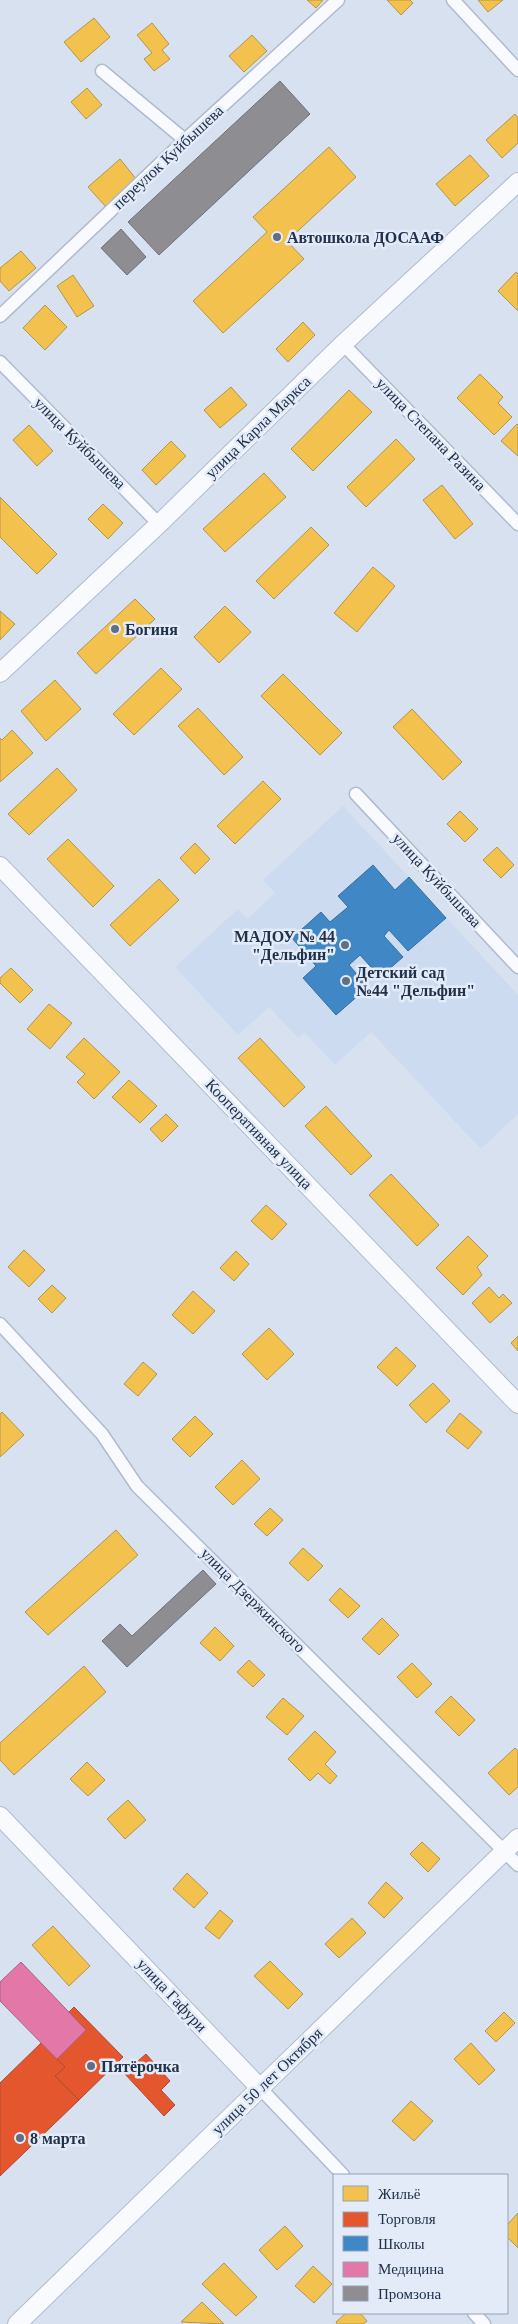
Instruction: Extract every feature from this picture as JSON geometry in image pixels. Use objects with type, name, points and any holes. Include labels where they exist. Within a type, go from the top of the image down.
[{"type":"street","name":"переулок Куйбышева","points":[[0,316],[185,140],[338,0]]},
{"type":"street","points":[[453,0],[518,70]]},
{"type":"street","points":[[102,71],[185,140]]},
{"type":"street","name":"улица Карла Маркса","points":[[0,673],[159,524],[343,344],[518,182]]},
{"type":"street","name":"улица Степана Разина","points":[[343,344],[518,524]]},
{"type":"street","name":"улица Куйбышева","points":[[0,362],[159,524]]},
{"type":"street","name":"улица Куйбышева","points":[[356,794],[518,967]]},
{"type":"street","name":"Кооперативная улица","points":[[0,866],[518,1404]]},
{"type":"street","name":"улица Дзержинского","points":[[0,1324],[102,1434],[137,1486],[518,1865]]},
{"type":"street","name":"улица Гафури","points":[[0,1816],[341,2174]]},
{"type":"street","name":"улица 50 лет Октября","points":[[17,2324],[518,1838]]},
{"type":"street","points":[[475,2314],[484,2324]]},
{"type":"shaded area","name":"Детский сад №44 \"Дельфин\"","points":[[343,806],[518,995],[518,1114],[481,1149],[371,1032],[335,1065],[305,1033],[298,1038],[269,1007],[238,1035],[175,967],[238,909],[247,919],[275,893],[263,880]]},
{"type":"building: Жильё","points":[[307,0],[323,0],[316,8]]},
{"type":"building: Жильё","points":[[387,0],[410,0],[413,3],[401,15]]},
{"type":"building: Жильё","points":[[478,0],[503,0],[488,12]]},
{"type":"building: Жильё","points":[[94,18],[110,37],[81,62],[64,42]]},
{"type":"building: Жильё","points":[[152,23],[169,44],[162,50],[170,59],[154,71],[144,59],[152,53],[137,35]]},
{"type":"building: Жильё","points":[[252,35],[267,51],[244,72],[229,56]]},
{"type":"building: Жильё","points":[[87,88],[102,105],[86,119],[71,102]]},
{"type":"building: Жильё","points":[[515,114],[518,118],[518,143],[502,158],[486,140]]},
{"type":"building: Жильё","name":"Автошкола ДОСААФ","points":[[329,147],[356,177],[287,241],[304,259],[223,333],[193,301],[267,232],[253,217]]},
{"type":"building: Жильё","points":[[470,155],[489,176],[455,206],[436,184]]},
{"type":"building: Жильё","points":[[120,159],[137,180],[106,207],[88,187]]},
{"type":"building: Жильё","points":[[21,251],[36,268],[9,291],[0,281],[0,268]]},
{"type":"building: Жильё","points":[[516,272],[518,274],[518,311],[498,291]]},
{"type":"building: Жильё","points":[[73,275],[94,306],[77,317],[57,286]]},
{"type":"building: Жильё","points":[[45,305],[67,327],[45,350],[23,328]]},
{"type":"building: Жильё","points":[[303,322],[315,335],[288,362],[276,349]]},
{"type":"building: Жильё","points":[[480,374],[503,397],[498,403],[512,417],[494,435],[457,398]]},
{"type":"building: Жильё","points":[[231,387],[247,405],[220,428],[204,410]]},
{"type":"building: Жильё","points":[[349,390],[372,412],[313,471],[291,449]]},
{"type":"building: Жильё","points":[[29,425],[53,451],[37,466],[13,440]]},
{"type":"building: Жильё","points":[[518,425],[518,456],[501,441]]},
{"type":"building: Жильё","points":[[396,439],[415,459],[366,507],[347,487]]},
{"type":"building: Жильё","points":[[171,441],[186,456],[156,485],[142,470]]},
{"type":"building: Жильё","points":[[264,473],[286,497],[225,552],[203,529]]},
{"type":"building: Жильё","points":[[442,485],[473,524],[455,539],[423,500]]},
{"type":"building: Жильё","points":[[0,497],[57,554],[37,574],[0,537]]},
{"type":"building: Жильё","points":[[103,504],[123,523],[108,539],[88,519]]},
{"type":"building: Жильё","points":[[311,527],[329,545],[274,599],[256,581]]},
{"type":"building: Жильё","points":[[373,567],[395,586],[357,632],[334,613]]},
{"type":"building: Жильё","points":[[135,599],[155,619],[96,674],[77,653]]},
{"type":"building: Жильё","points":[[225,606],[251,632],[219,663],[194,637]]},
{"type":"building: Жильё","points":[[0,611],[15,624],[0,640]]},
{"type":"building: Жильё","points":[[161,668],[182,689],[134,735],[113,714]]},
{"type":"building: Жильё","points":[[283,674],[342,733],[320,755],[261,696]]},
{"type":"building: Жильё","points":[[55,680],[81,709],[46,741],[21,711]]},
{"type":"building: Жильё","points":[[198,708],[243,757],[224,775],[178,726]]},
{"type":"building: Жильё","points":[[412,709],[462,762],[443,780],[393,727]]},
{"type":"building: Жильё","points":[[12,730],[33,753],[0,782],[0,738],[2,740]]},
{"type":"building: Жильё","points":[[57,768],[77,790],[29,835],[8,814]]},
{"type":"building: Жильё","points":[[263,781],[281,799],[235,844],[217,826]]},
{"type":"building: Жильё","points":[[460,811],[478,829],[465,842],[447,824]]},
{"type":"building: Жильё","points":[[68,839],[114,886],[93,907],[47,859]]},
{"type":"building: Жильё","points":[[195,843],[210,859],[195,874],[180,858]]},
{"type":"building: Жильё","points":[[497,847],[514,865],[501,878],[483,860]]},
{"type":"building: Жильё","points":[[159,879],[179,900],[130,946],[110,925]]},
{"type":"building: Жильё","points":[[11,968],[33,990],[20,1003],[0,983],[0,978]]},
{"type":"building: Жильё","points":[[49,1004],[72,1023],[50,1049],[27,1029]]},
{"type":"building: Жильё","points":[[84,1038],[120,1072],[94,1099],[77,1082],[85,1074],[66,1057]]},
{"type":"building: Жильё","points":[[260,1038],[305,1087],[284,1107],[238,1058]]},
{"type":"building: Жильё","points":[[129,1080],[157,1106],[140,1123],[112,1097]]},
{"type":"building: Жильё","points":[[326,1106],[372,1156],[351,1175],[305,1126]]},
{"type":"building: Жильё","points":[[166,1114],[178,1126],[162,1142],[150,1129]]},
{"type":"building: Жильё","points":[[391,1174],[439,1225],[417,1246],[369,1195]]},
{"type":"building: Жильё","points":[[266,1205],[287,1224],[272,1240],[251,1221]]},
{"type":"building: Жильё","points":[[468,1236],[488,1256],[477,1267],[482,1275],[463,1295],[436,1268]]},
{"type":"building: Жильё","points":[[24,1250],[45,1270],[29,1287],[8,1267]]},
{"type":"building: Жильё","points":[[236,1251],[249,1264],[234,1281],[220,1268]]},
{"type":"building: Жильё","points":[[52,1285],[66,1298],[52,1313],[38,1299]]},
{"type":"building: Жильё","points":[[489,1287],[499,1298],[503,1294],[512,1303],[490,1323],[472,1303]]},
{"type":"building: Жильё","points":[[193,1291],[215,1311],[193,1334],[172,1315]]},
{"type":"building: Жильё","points":[[269,1328],[294,1354],[267,1380],[242,1354]]},
{"type":"building: Жильё","points":[[518,1336],[518,1351],[511,1343]]},
{"type":"building: Жильё","points":[[396,1347],[416,1366],[397,1386],[377,1367]]},
{"type":"building: Жильё","points":[[143,1362],[157,1374],[138,1396],[124,1384]]},
{"type":"building: Жильё","points":[[433,1383],[450,1401],[426,1423],[409,1405]]},
{"type":"building: Жильё","points":[[2,1412],[24,1435],[0,1457],[0,1414]]},
{"type":"building: Жильё","points":[[460,1413],[482,1432],[468,1449],[446,1431]]},
{"type":"building: Жильё","points":[[195,1416],[213,1434],[190,1457],[172,1439]]},
{"type":"building: Жильё","points":[[242,1460],[260,1479],[233,1505],[215,1487]]},
{"type":"building: Жильё","points":[[270,1508],[283,1520],[267,1536],[254,1524]]},
{"type":"building: Жильё","points":[[116,1530],[138,1555],[48,1635],[25,1612]]},
{"type":"building: Жильё","points":[[303,1548],[323,1566],[308,1581],[289,1563]]},
{"type":"building: Жильё","points":[[340,1588],[360,1606],[348,1618],[329,1600]]},
{"type":"building: Жильё","points":[[382,1618],[399,1635],[379,1655],[362,1639]]},
{"type":"building: Жильё","points":[[215,1627],[234,1646],[220,1661],[200,1643]]},
{"type":"building: Жильё","points":[[249,1660],[265,1675],[253,1687],[237,1672]]},
{"type":"building: Жильё","points":[[412,1663],[432,1684],[417,1698],[397,1677]]},
{"type":"building: Жильё","points":[[84,1666],[106,1692],[14,1775],[0,1760],[0,1743]]},
{"type":"building: Жильё","points":[[451,1696],[475,1720],[459,1736],[435,1712]]},
{"type":"building: Жильё","points":[[283,1698],[304,1716],[287,1735],[266,1717]]},
{"type":"building: Жильё","points":[[315,1731],[336,1752],[325,1764],[337,1776],[330,1784],[318,1773],[310,1781],[288,1759]]},
{"type":"building: Жильё","points":[[515,1748],[518,1751],[518,1787],[509,1795],[488,1773]]},
{"type":"building: Жильё","points":[[87,1762],[105,1780],[88,1796],[70,1779]]},
{"type":"building: Жильё","points":[[128,1800],[146,1820],[125,1839],[107,1819]]},
{"type":"building: Жильё","points":[[422,1842],[440,1859],[428,1872],[410,1854]]},
{"type":"building: Жильё","points":[[187,1873],[208,1893],[194,1908],[173,1889]]},
{"type":"building: Жильё","points":[[386,1882],[403,1898],[384,1918],[368,1903]]},
{"type":"building: Жильё","points":[[220,1910],[233,1921],[219,1939],[205,1928]]},
{"type":"building: Жильё","points":[[352,1918],[366,1933],[339,1958],[325,1944]]},
{"type":"building: Жильё","points":[[53,1926],[90,1966],[69,1986],[32,1945]]},
{"type":"building: Жильё","points":[[270,1961],[303,1994],[288,2009],[254,1976]]},
{"type":"building: Жильё","points":[[504,2012],[515,2023],[496,2042],[485,2031]]},
{"type":"building: Жильё","points":[[471,2043],[495,2070],[479,2085],[454,2059]]},
{"type":"building: Жильё","points":[[411,2101],[433,2121],[414,2141],[392,2121]]},
{"type":"building: Жильё","points":[[518,2213],[518,2248],[508,2238],[508,2224]]},
{"type":"building: Жильё","points":[[285,2226],[303,2246],[277,2270],[259,2250]]},
{"type":"building: Жильё","points":[[224,2263],[257,2297],[236,2316],[202,2284]]},
{"type":"building: Жильё","points":[[313,2266],[332,2284],[314,2303],[295,2286]]},
{"type":"building: Жильё","points":[[202,2302],[224,2324],[181,2322]]},
{"type":"building: Жильё","points":[[345,2314],[361,2314],[367,2321],[363,2324],[337,2324],[336,2322]]},
{"type":"building: Торговля","points":[[74,2007],[123,2057],[79,2100],[55,2076],[65,2067],[57,2059],[86,2030],[69,2012]]},
{"type":"building: Торговля","name":"8 марта","points":[[41,2043],[65,2067],[55,2076],[79,2100],[0,2176],[0,2083]]},
{"type":"building: Торговля","points":[[146,2054],[170,2081],[161,2090],[175,2105],[164,2116],[124,2073]]},
{"type":"building: Школы","name":"МАДОУ № 44 \"Дельфин\"","points":[[373,865],[395,890],[409,877],[446,918],[408,951],[389,930],[384,936],[403,957],[380,977],[360,955],[349,965],[368,987],[336,1015],[303,978],[316,966],[292,938],[321,912],[330,922],[348,907],[338,896]]},
{"type":"building: Медицина","points":[[21,1962],[86,2030],[57,2059],[0,2001],[0,1982]]},
{"type":"building: Промзона","points":[[280,81],[310,114],[159,255],[128,222]]},
{"type":"building: Промзона","points":[[121,229],[146,257],[127,275],[101,248]]},
{"type":"building: Промзона","points":[[203,1570],[216,1584],[127,1667],[102,1641],[120,1624],[132,1636]]},
{"type":"place","name":"Автошкола ДОСААФ","points":[[277,237]]},
{"type":"place","name":"Богиня","points":[[115,629]]},
{"type":"place","name":"МАДОУ № 44 \"Дельфин\"","points":[[345,945]]},
{"type":"place","name":"Детский сад №44 \"Дельфин\"","points":[[346,981]]},
{"type":"place","name":"Пятёрочка","points":[[91,2066]]},
{"type":"place","name":"8 марта","points":[[20,2138]]}]
